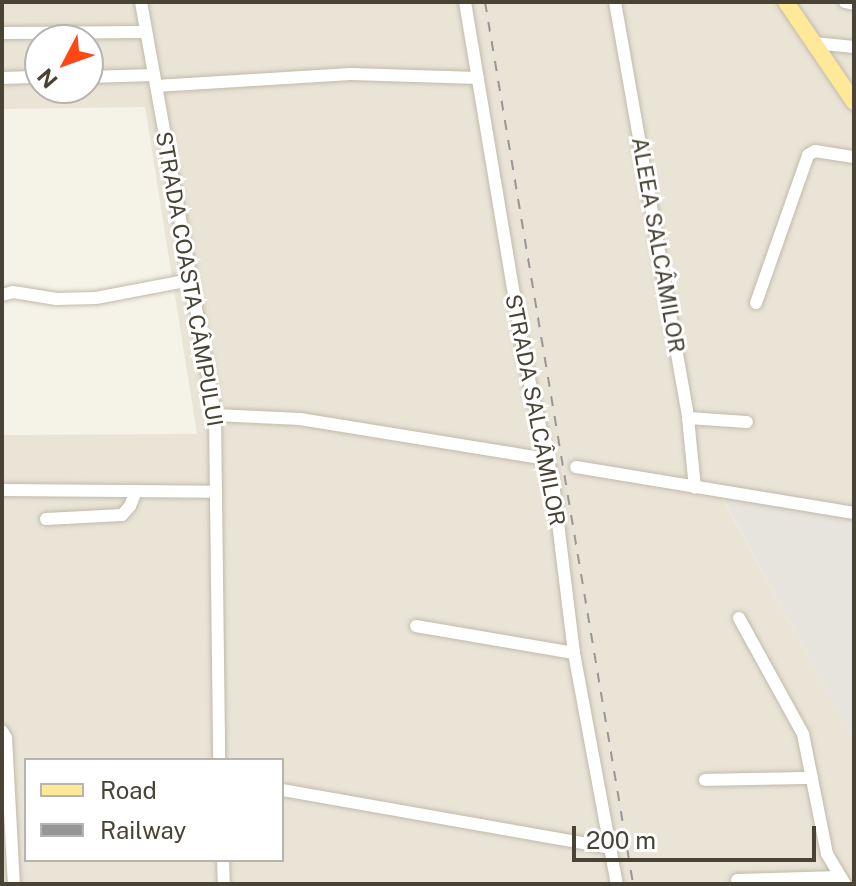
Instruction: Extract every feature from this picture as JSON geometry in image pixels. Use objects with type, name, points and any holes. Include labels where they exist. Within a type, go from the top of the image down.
[{"type":"main road","points":[[786,2],[854,102]]},
{"type":"street","name":"STRADA COASTA CÂMPULUI","points":[[141,2],[215,415],[219,758]]},
{"type":"street","name":"STRADA SALCÂMILOR","points":[[465,2],[521,336],[553,482],[574,653],[617,884]]},
{"type":"street","name":"ALEEA SALCÂMILOR","points":[[615,2],[688,418],[695,488]]},
{"type":"street","points":[[845,2],[854,4]]},
{"type":"street","points":[[2,33],[146,32]]},
{"type":"street","points":[[814,43],[854,47]]},
{"type":"street","points":[[104,78],[155,80],[351,74],[478,78]]},
{"type":"street","points":[[2,78],[24,77]]},
{"type":"street","points":[[756,303],[803,163],[815,151],[854,157]]},
{"type":"street","points":[[2,295],[13,292],[56,299],[96,298],[190,280]]},
{"type":"street","points":[[215,415],[300,419],[547,459]]},
{"type":"street","points":[[688,418],[747,422]]},
{"type":"street","points":[[576,467],[854,513]]},
{"type":"street","points":[[2,490],[216,492]]},
{"type":"street","points":[[46,519],[122,515],[136,491]]},
{"type":"street","points":[[737,880],[842,880],[827,854],[803,734],[739,618]]},
{"type":"street","points":[[416,626],[574,653]]},
{"type":"street","points":[[2,731],[6,738],[14,884]]},
{"type":"street","points":[[705,780],[812,778]]},
{"type":"street","points":[[284,790],[610,848]]},
{"type":"street","points":[[223,862],[224,884]]},
{"type":"shaded area","points":[[2,2],[854,2],[854,508],[717,488],[854,741],[854,884],[2,884],[2,435],[197,434],[145,107],[2,109]]},
{"type":"shaded area","points":[[717,487],[854,508],[854,741]]},
{"type":"railway","points":[[485,2],[633,884]]}]
